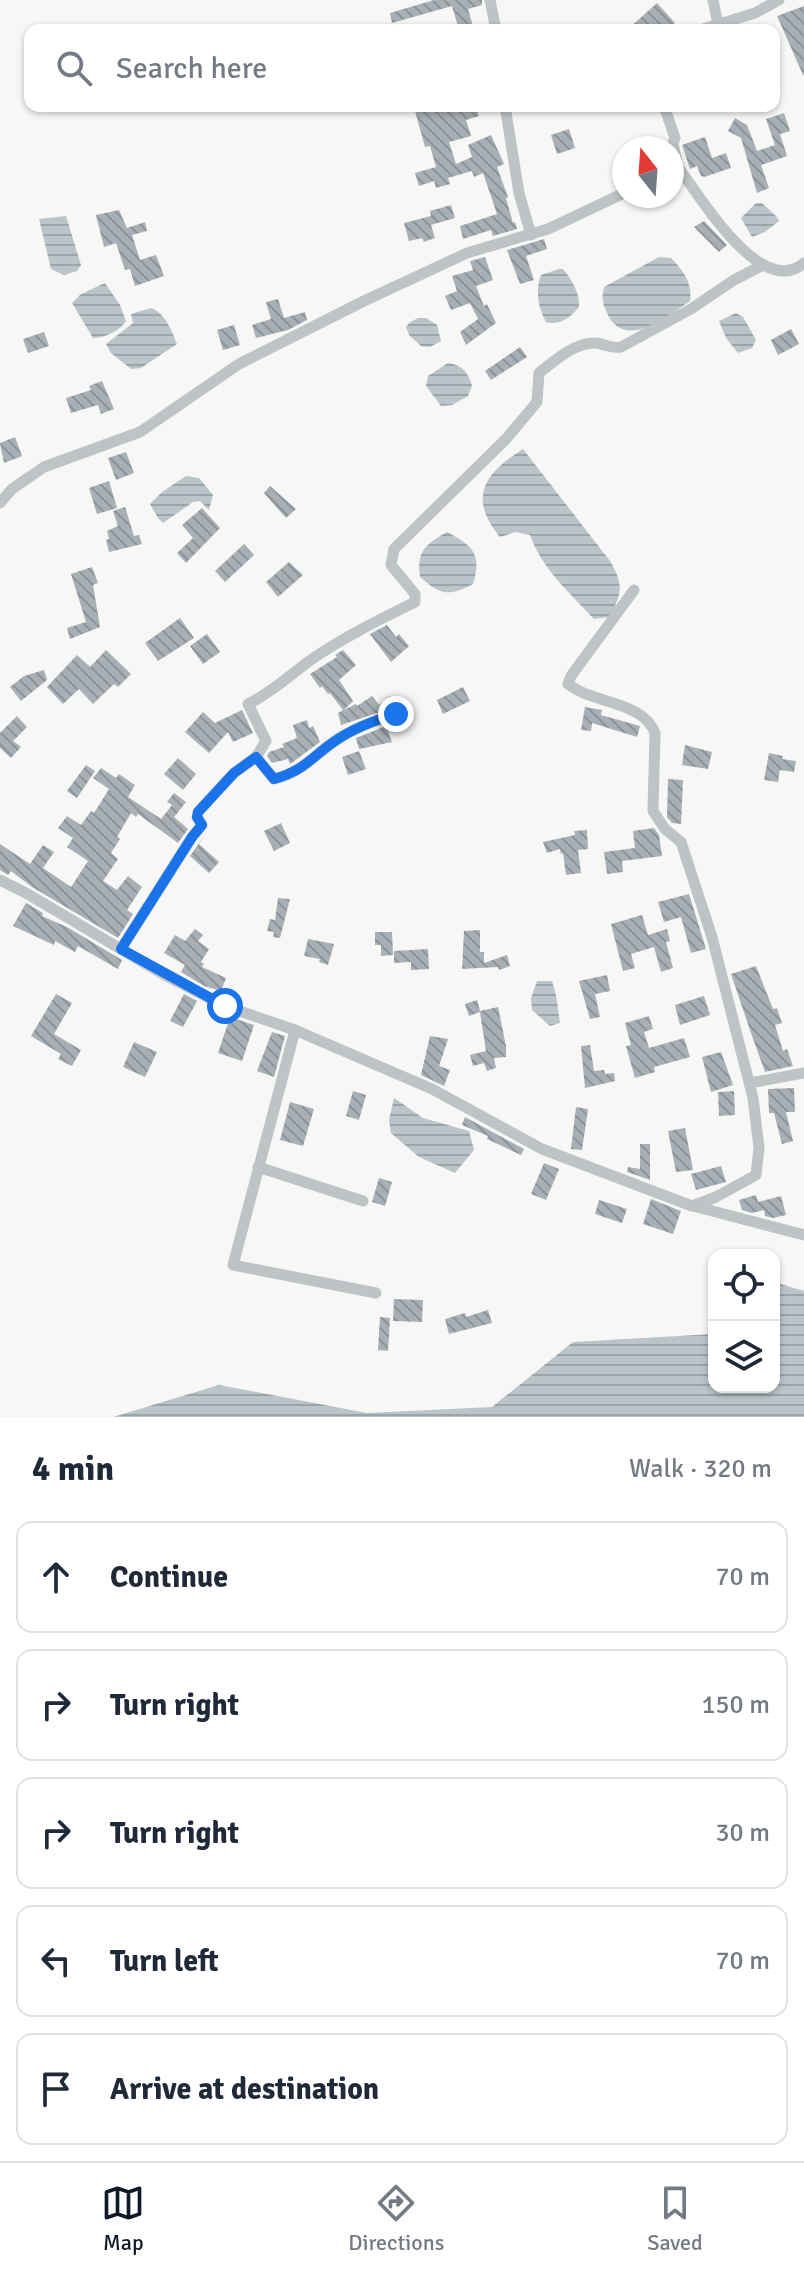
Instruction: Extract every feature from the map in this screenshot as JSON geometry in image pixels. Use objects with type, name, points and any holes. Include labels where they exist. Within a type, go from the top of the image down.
[{"type":"street","points":[[490,0],[495,24]]},
{"type":"street","points":[[713,0],[718,24]]},
{"type":"street","points":[[721,24],[755,13],[779,0]]},
{"type":"street","points":[[506,112],[519,193],[531,235]]},
{"type":"street","points":[[666,112],[674,136]]},
{"type":"street","points":[[684,179],[751,258],[776,271],[798,268],[804,263]]},
{"type":"street","points":[[0,503],[12,489],[44,467],[140,432],[239,364],[336,315],[467,253],[531,235],[612,198]]},
{"type":"street","points":[[121,949],[202,825],[197,817],[198,812],[234,773],[256,757],[266,741],[248,704],[315,657],[415,602],[415,594],[391,565],[394,549],[506,439],[537,402],[539,373],[579,346],[595,343],[614,349],[621,347],[763,265]]},
{"type":"street","points":[[634,590],[568,684],[586,695],[641,714],[651,723],[655,733],[653,811],[665,829],[681,842],[712,937],[750,1083],[759,1148],[756,1175],[692,1206]]},
{"type":"street","points":[[256,757],[274,779],[293,774],[337,739],[396,714]]},
{"type":"street","points":[[0,880],[225,1006],[295,1030],[432,1089],[542,1149],[692,1206],[804,1235]]},
{"type":"street","points":[[295,1030],[233,1265],[376,1293]]},
{"type":"street","points":[[750,1083],[804,1073]]},
{"type":"street","points":[[258,1167],[363,1201]]},
{"type":"shaded area","points":[[756,203],[762,203],[779,221],[752,237],[741,218]]},
{"type":"shaded area","points":[[66,216],[81,265],[77,271],[64,275],[51,269],[39,219]]},
{"type":"shaded area","points":[[659,257],[671,258],[683,272],[690,289],[690,301],[648,327],[626,330],[617,326],[604,306],[604,287]]},
{"type":"shaded area","points":[[563,269],[572,282],[579,307],[565,320],[546,322],[538,299],[539,281],[541,275]]},
{"type":"shaded area","points":[[105,283],[120,305],[126,321],[111,333],[93,338],[72,303],[81,294]]},
{"type":"shaded area","points":[[151,308],[164,318],[177,344],[141,368],[131,369],[111,353],[106,344],[133,323],[131,314]]},
{"type":"shaded area","points":[[736,313],[743,317],[756,340],[752,348],[738,353],[726,338],[719,321]]},
{"type":"shaded area","points":[[418,318],[426,318],[437,325],[441,341],[430,347],[421,346],[409,335],[406,327]]},
{"type":"shaded area","points":[[448,363],[464,370],[472,386],[468,396],[452,405],[441,406],[426,386],[428,376]]},
{"type":"shaded area","points":[[523,449],[615,569],[620,589],[610,617],[594,619],[549,570],[530,535],[516,532],[500,537],[490,523],[484,510],[485,487],[499,467]]},
{"type":"shaded area","points":[[186,476],[199,478],[213,495],[209,510],[200,501],[193,502],[163,523],[150,504]]},
{"type":"shaded area","points":[[447,532],[469,547],[476,558],[473,584],[451,592],[439,591],[427,583],[420,577],[419,568],[424,549]]},
{"type":"shaded area","points":[[537,981],[552,981],[560,1023],[550,1026],[532,1010],[531,998]]},
{"type":"shaded area","points":[[394,1098],[423,1118],[469,1131],[474,1150],[455,1173],[419,1157],[391,1133],[389,1120]]},
{"type":"shaded area","points":[[780,1284],[804,1291],[804,1417],[113,1417],[219,1385],[367,1413],[492,1407],[573,1342],[708,1334],[708,1393],[780,1393]]},
{"type":"building","points":[[434,0],[482,0],[482,5],[468,9],[472,24],[457,24],[452,6],[392,23],[390,13]]},
{"type":"building","points":[[657,3],[675,23],[674,24],[634,24]]},
{"type":"building","points":[[804,6],[804,75],[803,75],[777,16]]},
{"type":"building","points":[[415,112],[478,112],[479,116],[466,120],[471,136],[449,142],[456,164],[472,157],[468,145],[491,135],[504,164],[497,167],[517,229],[493,236],[491,230],[463,239],[460,226],[497,214],[483,173],[474,177],[472,171],[448,178],[450,184],[436,188],[434,181],[419,186],[415,173],[436,167],[430,146],[425,147]]},
{"type":"building","points":[[784,113],[790,131],[780,134],[787,156],[761,165],[769,188],[757,193],[741,138],[728,131],[735,118],[747,125],[757,151],[775,145],[766,119]]},
{"type":"building","points":[[569,129],[575,148],[557,154],[551,135]]},
{"type":"building","points":[[705,137],[712,158],[726,153],[731,168],[701,176],[697,166],[690,169],[684,144]]},
{"type":"building","points":[[451,205],[455,218],[431,225],[435,238],[424,242],[422,238],[409,241],[404,223],[431,216],[430,211]]},
{"type":"building","points":[[119,210],[127,228],[145,222],[147,231],[132,235],[140,260],[156,255],[164,276],[135,286],[130,269],[125,270],[116,243],[104,247],[96,215]]},
{"type":"building","points":[[704,221],[727,245],[719,252],[694,227]]},
{"type":"building","points":[[544,239],[547,249],[526,256],[534,280],[520,284],[507,250]]},
{"type":"building","points":[[485,257],[493,280],[476,286],[484,306],[487,304],[496,323],[466,345],[460,332],[478,319],[470,303],[451,310],[445,296],[457,291],[452,276],[473,270],[470,261]]},
{"type":"building","points":[[278,299],[284,318],[305,312],[307,320],[288,330],[256,338],[252,325],[271,319],[266,302]]},
{"type":"building","points":[[234,325],[240,345],[223,350],[217,330]]},
{"type":"building","points":[[791,329],[799,344],[778,355],[771,340]]},
{"type":"building","points":[[44,332],[49,346],[28,353],[23,339]]},
{"type":"building","points":[[520,347],[527,357],[491,380],[485,371]]},
{"type":"building","points":[[102,381],[114,409],[101,414],[98,405],[71,413],[66,398],[91,390],[89,386]]},
{"type":"building","points":[[15,437],[22,456],[4,463],[0,443]]},
{"type":"building","points":[[126,452],[134,473],[116,480],[108,458]]},
{"type":"building","points":[[109,481],[117,508],[97,514],[89,488]]},
{"type":"building","points":[[270,486],[296,509],[286,518],[264,493]]},
{"type":"building","points":[[125,507],[134,536],[139,535],[142,544],[109,552],[107,531],[118,526],[113,511]]},
{"type":"building","points":[[202,508],[220,528],[186,563],[177,553],[193,538],[182,525]]},
{"type":"building","points":[[244,544],[254,555],[225,582],[215,571]]},
{"type":"building","points":[[289,562],[303,575],[278,597],[266,582]]},
{"type":"building","points":[[92,567],[98,583],[93,585],[100,627],[70,639],[67,628],[86,622],[71,574]]},
{"type":"building","points":[[180,618],[194,638],[158,661],[145,643]]},
{"type":"building","points":[[387,625],[396,637],[399,634],[409,646],[391,662],[370,634]]},
{"type":"building","points":[[207,634],[220,652],[203,664],[190,646]]},
{"type":"building","points":[[106,650],[131,674],[118,687],[114,684],[93,704],[79,689],[63,704],[47,687],[77,655],[90,667]]},
{"type":"building","points":[[343,650],[356,665],[339,680],[353,701],[344,710],[372,696],[379,705],[390,696],[398,706],[341,725],[338,713],[343,710],[310,674]]},
{"type":"building","points":[[44,670],[47,680],[21,701],[10,687],[24,676]]},
{"type":"building","points":[[463,687],[470,701],[443,714],[437,700]]},
{"type":"building","points":[[585,707],[602,710],[601,715],[640,726],[637,737],[592,723],[591,731],[581,730]]},
{"type":"building","points":[[242,710],[253,733],[233,742],[228,732],[209,753],[185,732],[203,712],[215,723]]},
{"type":"building","points":[[17,716],[27,727],[13,741],[21,747],[11,758],[0,748],[0,733]]},
{"type":"building","points":[[307,720],[320,742],[290,764],[288,759],[272,763],[267,756],[269,752],[297,738],[293,725]]},
{"type":"building","points":[[386,726],[392,742],[359,749],[356,738]]},
{"type":"building","points":[[685,745],[712,752],[708,769],[682,765]]},
{"type":"building","points":[[359,751],[366,769],[348,775],[342,757]]},
{"type":"building","points":[[769,753],[796,761],[794,772],[780,770],[778,782],[764,780]]},
{"type":"building","points":[[178,758],[196,774],[183,790],[164,774]]},
{"type":"building","points":[[86,765],[95,771],[77,798],[67,791]]},
{"type":"building","points":[[101,768],[116,778],[119,774],[135,785],[128,797],[161,819],[172,805],[167,802],[174,793],[186,802],[174,817],[188,829],[178,843],[138,814],[136,817],[131,813],[117,837],[120,839],[111,853],[118,859],[103,881],[117,890],[128,876],[142,887],[127,910],[133,914],[118,938],[32,887],[11,871],[8,875],[0,870],[0,844],[30,864],[43,845],[54,852],[43,868],[71,887],[88,861],[67,847],[73,838],[58,828],[67,816],[81,825],[91,811],[94,813],[109,789],[93,778]]},
{"type":"building","points":[[668,779],[683,780],[681,824],[672,823],[667,817]]},
{"type":"building","points":[[281,823],[290,843],[274,851],[264,831]]},
{"type":"building","points":[[654,828],[659,835],[662,856],[622,861],[623,872],[607,874],[604,852],[635,848],[633,831]]},
{"type":"building","points":[[587,830],[588,849],[578,850],[581,873],[566,875],[563,853],[560,849],[547,853],[543,842],[575,835],[574,831]]},
{"type":"building","points":[[207,832],[199,844],[219,862],[209,873],[190,856]]},
{"type":"building","points":[[689,894],[706,949],[691,953],[681,917],[664,922],[658,902]]},
{"type":"building","points":[[278,898],[290,899],[280,938],[273,937],[274,932],[267,931],[270,919],[275,920]]},
{"type":"building","points":[[26,903],[43,913],[42,916],[67,927],[122,960],[118,969],[78,946],[75,952],[55,941],[54,945],[13,926]]},
{"type":"building","points":[[642,915],[648,935],[667,929],[670,941],[666,942],[673,968],[661,972],[654,947],[631,954],[635,968],[623,971],[611,924]]},
{"type":"building","points":[[195,929],[203,935],[198,941],[209,949],[201,962],[204,964],[202,967],[226,978],[221,991],[204,986],[181,972],[185,965],[164,953],[175,935],[185,941]]},
{"type":"building","points":[[480,930],[480,952],[484,952],[484,963],[507,955],[510,966],[499,970],[498,967],[462,969],[464,931]]},
{"type":"building","points":[[375,932],[392,932],[393,955],[381,956],[381,945],[375,945]]},
{"type":"building","points":[[308,939],[334,944],[328,965],[319,962],[320,959],[304,956]]},
{"type":"building","points":[[428,949],[429,969],[411,970],[411,962],[394,963],[394,951]]},
{"type":"building","points":[[756,966],[773,1009],[777,1008],[782,1023],[775,1025],[783,1051],[787,1049],[793,1066],[765,1072],[731,974]]},
{"type":"building","points":[[607,975],[610,991],[595,994],[600,1017],[590,1019],[579,981]]},
{"type":"building","points":[[56,994],[72,1003],[54,1034],[81,1050],[72,1066],[58,1059],[61,1054],[31,1036]]},
{"type":"building","points":[[184,994],[197,1001],[183,1027],[170,1021]]},
{"type":"building","points":[[704,996],[710,1015],[680,1025],[675,1005]]},
{"type":"building","points":[[477,1000],[480,1011],[498,1007],[506,1046],[506,1057],[494,1058],[496,1068],[487,1071],[484,1063],[473,1066],[470,1055],[486,1051],[480,1012],[469,1016],[465,1004]]},
{"type":"building","points":[[649,1016],[653,1029],[644,1032],[649,1048],[684,1038],[690,1057],[654,1067],[655,1072],[635,1078],[626,1046],[631,1045],[625,1023]]},
{"type":"building","points":[[230,1017],[254,1025],[242,1061],[218,1053]]},
{"type":"building","points":[[272,1032],[285,1036],[274,1077],[257,1071]]},
{"type":"building","points":[[430,1036],[448,1039],[439,1066],[450,1070],[444,1086],[421,1075]]},
{"type":"building","points":[[134,1042],[157,1052],[145,1077],[123,1067]]},
{"type":"building","points":[[590,1045],[594,1071],[614,1073],[615,1081],[585,1088],[581,1046]]},
{"type":"building","points":[[721,1052],[733,1085],[711,1092],[702,1057]]},
{"type":"building","points":[[794,1088],[795,1112],[786,1112],[793,1141],[782,1144],[774,1113],[769,1113],[768,1089]]},
{"type":"building","points":[[353,1091],[366,1095],[359,1120],[346,1116]]},
{"type":"building","points":[[734,1091],[735,1115],[719,1116],[718,1092]]},
{"type":"building","points":[[290,1102],[314,1109],[303,1146],[280,1140]]},
{"type":"building","points":[[576,1107],[588,1109],[582,1150],[571,1149]]},
{"type":"building","points":[[465,1117],[524,1149],[521,1155],[462,1125]]},
{"type":"building","points":[[685,1128],[693,1170],[676,1172],[668,1131]]},
{"type":"building","points":[[640,1144],[650,1144],[650,1180],[627,1172],[628,1167],[640,1169]]},
{"type":"building","points":[[544,1163],[559,1169],[546,1200],[531,1194]]},
{"type":"building","points":[[721,1166],[726,1182],[696,1190],[691,1174]]},
{"type":"building","points":[[379,1178],[392,1182],[385,1206],[372,1202]]},
{"type":"building","points":[[756,1195],[758,1202],[781,1196],[786,1215],[773,1218],[765,1216],[764,1210],[752,1213],[742,1210],[739,1200]]},
{"type":"building","points":[[651,1199],[681,1211],[673,1234],[643,1224]]},
{"type":"building","points":[[599,1200],[627,1209],[622,1223],[595,1214]]},
{"type":"building","points":[[394,1299],[423,1300],[422,1322],[393,1321]]},
{"type":"building","points":[[488,1310],[492,1323],[449,1334],[445,1319]]},
{"type":"building","points":[[380,1317],[390,1318],[388,1351],[378,1350]]},
{"type":"route","points":[[225,1006],[121,949],[202,825],[197,817],[198,812],[234,773],[256,757],[274,779],[293,774],[337,739],[396,714]]}]
